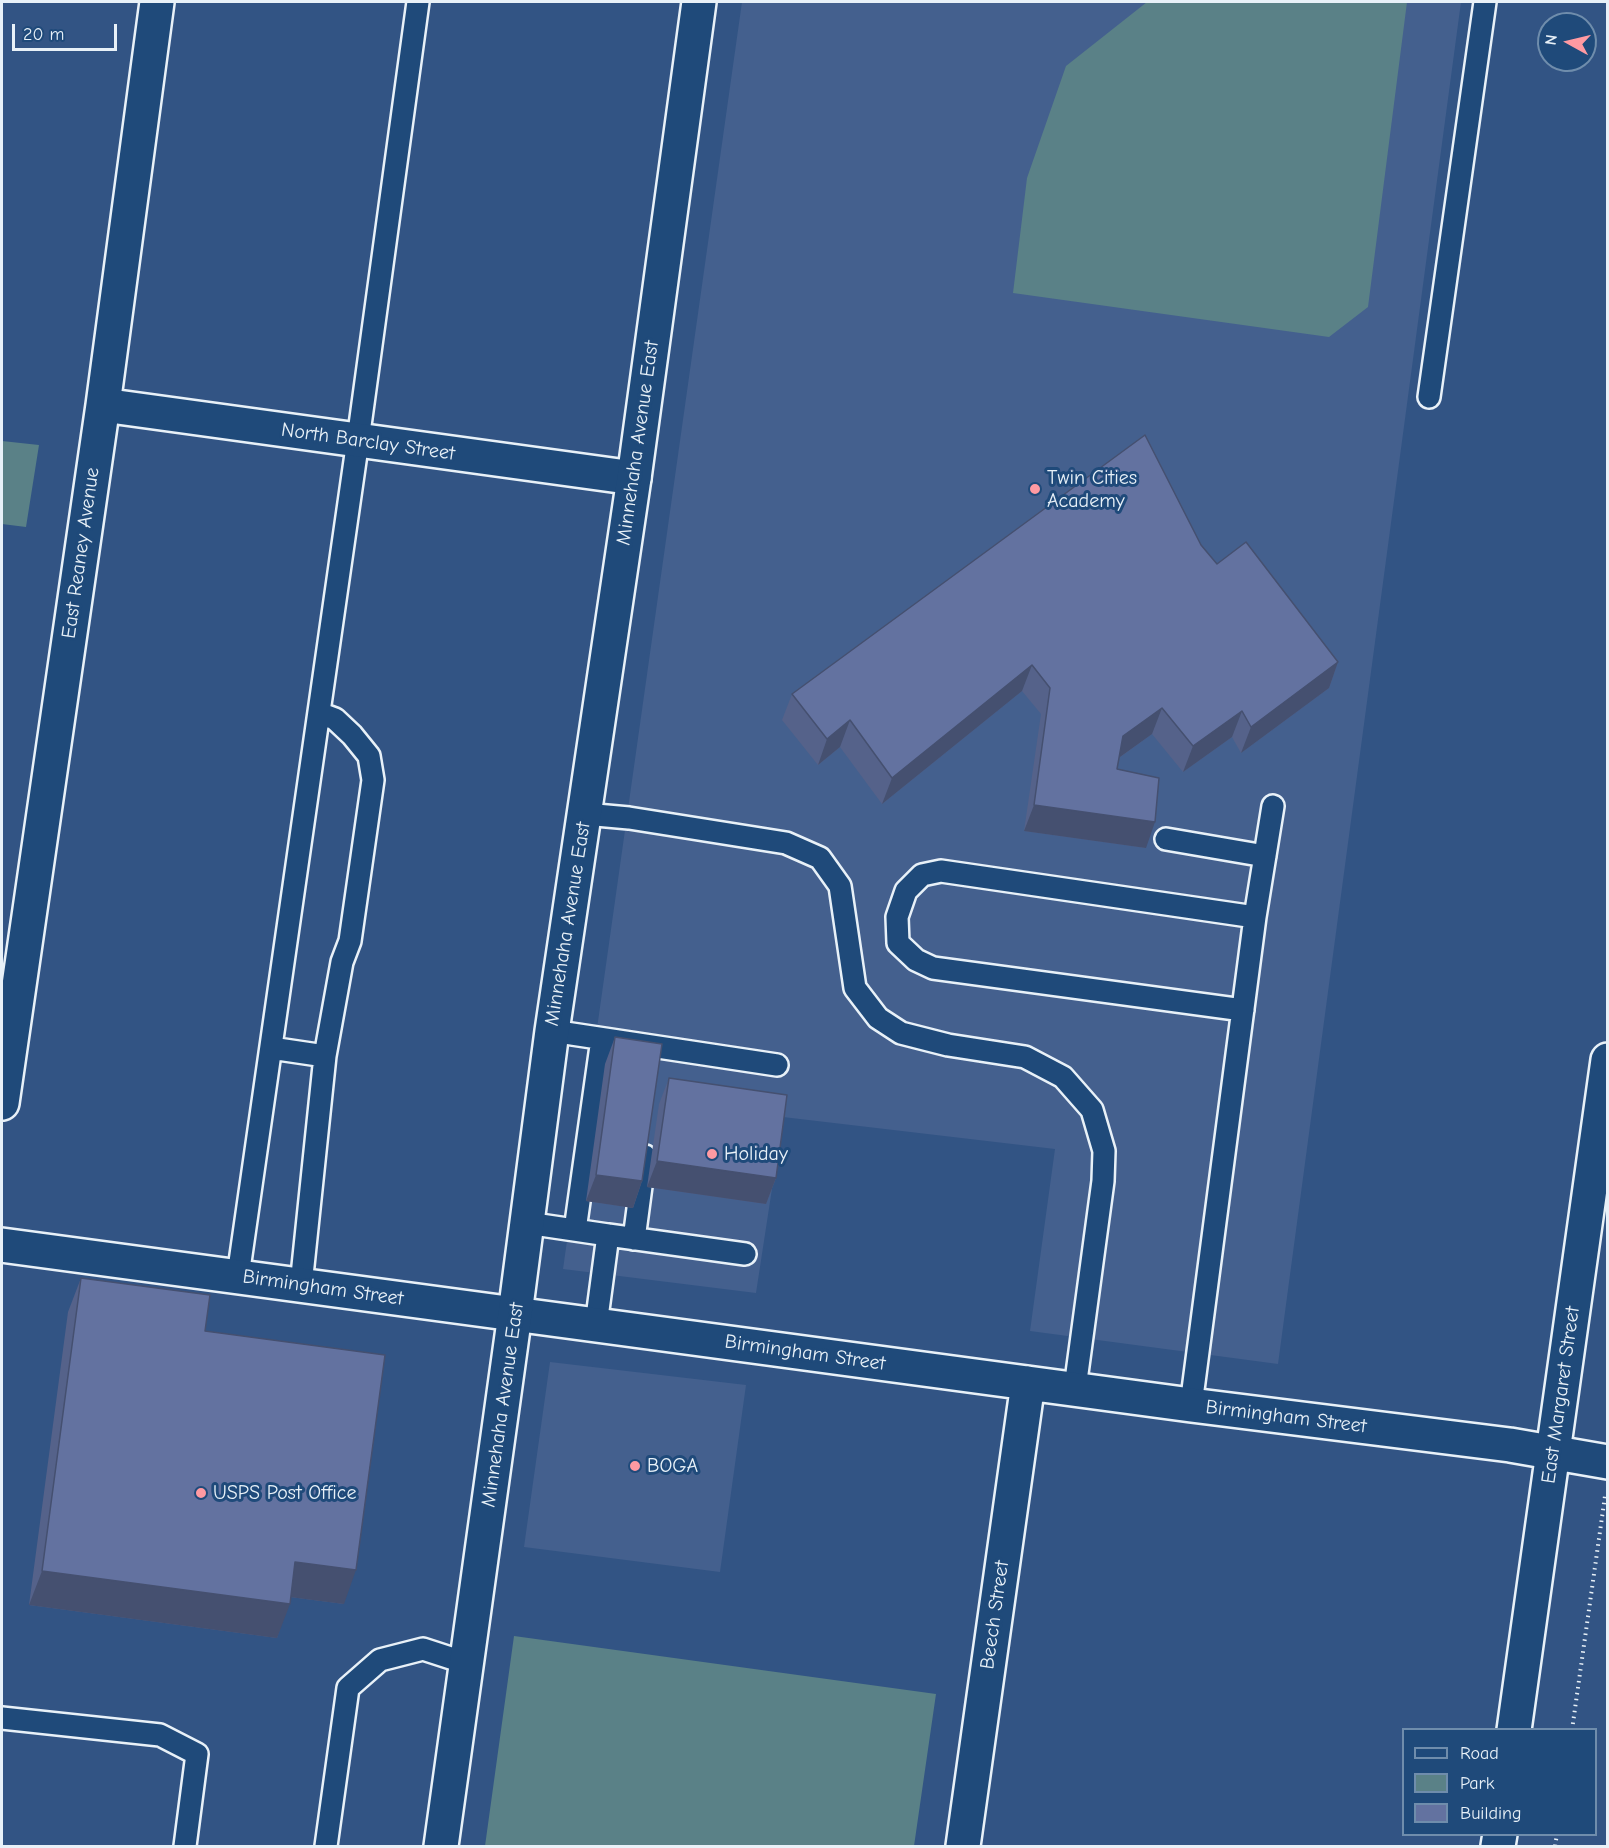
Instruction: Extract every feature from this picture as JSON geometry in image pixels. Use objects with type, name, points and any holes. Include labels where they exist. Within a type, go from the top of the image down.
[{"type":"street","name":"East Reaney Avenue","points":[[2,1103],[103,405],[158,2]]},
{"type":"street","name":"Minnehaha Avenue East","points":[[441,1846],[552,1031],[634,478],[699,2]]},
{"type":"street","name":"North Barclay Street","points":[[103,405],[634,478]]},
{"type":"street","name":"East Margaret Street","points":[[1514,1728],[1608,1060]]},
{"type":"street","name":"Birmingham Street","points":[[2,1245],[1191,1405],[1510,1445],[1552,1454],[1607,1475]]},
{"type":"street","name":"Beech Street","points":[[963,1846],[1028,1383]]},
{"type":"lane","points":[[238,1276],[358,440],[418,2]]},
{"type":"lane","points":[[1429,397],[1485,2]]},
{"type":"lane","points":[[301,1286],[325,1056],[342,963],[350,941],[373,780],[369,756],[335,719],[319,713]]},
{"type":"lane","points":[[1191,1405],[1255,917],[1273,806]]},
{"type":"lane","points":[[585,814],[640,820],[786,843],[820,858],[840,886],[855,988],[878,1018],[900,1033],[948,1046],[1025,1057],[1063,1077],[1092,1110],[1104,1151],[1103,1181],[1075,1388]]},
{"type":"lane","points":[[1166,839],[1265,856]]},
{"type":"lane","points":[[1243,1010],[933,968],[916,960],[898,943],[897,917],[906,891],[922,875],[941,871],[1255,917]]},
{"type":"lane","points":[[552,1031],[777,1065]]},
{"type":"lane","points":[[575,1230],[602,1039]]},
{"type":"lane","points":[[657,1070],[660,1047]]},
{"type":"lane","points":[[271,1048],[325,1056]]},
{"type":"lane","points":[[634,1239],[648,1137]]},
{"type":"lane","points":[[527,1222],[745,1254]]},
{"type":"lane","points":[[596,1325],[608,1235]]},
{"type":"lane","points":[[326,1846],[348,1688],[380,1660],[423,1649],[466,1663]]},
{"type":"lane","points":[[2,1718],[160,1735],[197,1754],[185,1846]]},
{"type":"path","points":[[1572,1728],[1607,1475]]},
{"type":"shaded area","name":"Twin Cities Academy","points":[[742,2],[1461,2],[1278,1364],[1030,1331],[1055,1149],[783,1117],[756,1293],[563,1269]]},
{"type":"shaded area","name":"BOGA","points":[[550,1362],[746,1385],[720,1572],[524,1547]]},
{"type":"green space","points":[[1147,2],[1407,2],[1368,307],[1329,337],[1013,293],[1027,178],[1066,66]]},
{"type":"green space","points":[[2,441],[39,445],[26,527],[2,524]]},
{"type":"green space","points":[[514,1636],[936,1694],[914,1846],[485,1846]]},
{"type":"building","points":[[1145,435],[1201,545],[1217,564],[1246,542],[1338,662],[1251,727],[1242,711],[1193,746],[1162,708],[1123,736],[1117,769],[1159,778],[1155,822],[1034,805],[1050,688],[1032,665],[892,778],[850,720],[827,739],[792,694]]},
{"type":"building","points":[[615,1037],[662,1044],[642,1181],[596,1175]]},
{"type":"building","name":"Holiday","points":[[669,1078],[787,1095],[776,1178],[657,1161]]},
{"type":"building","name":"USPS Post Office","points":[[81,1278],[210,1295],[205,1331],[385,1355],[356,1570],[295,1562],[290,1604],[42,1571]]},
{"type":"place","name":"Twin Cities Academy","points":[[1035,489]]},
{"type":"place","name":"Holiday","points":[[712,1154]]},
{"type":"place","name":"BOGA","points":[[635,1466]]},
{"type":"place","name":"USPS Post Office","points":[[201,1493]]}]
